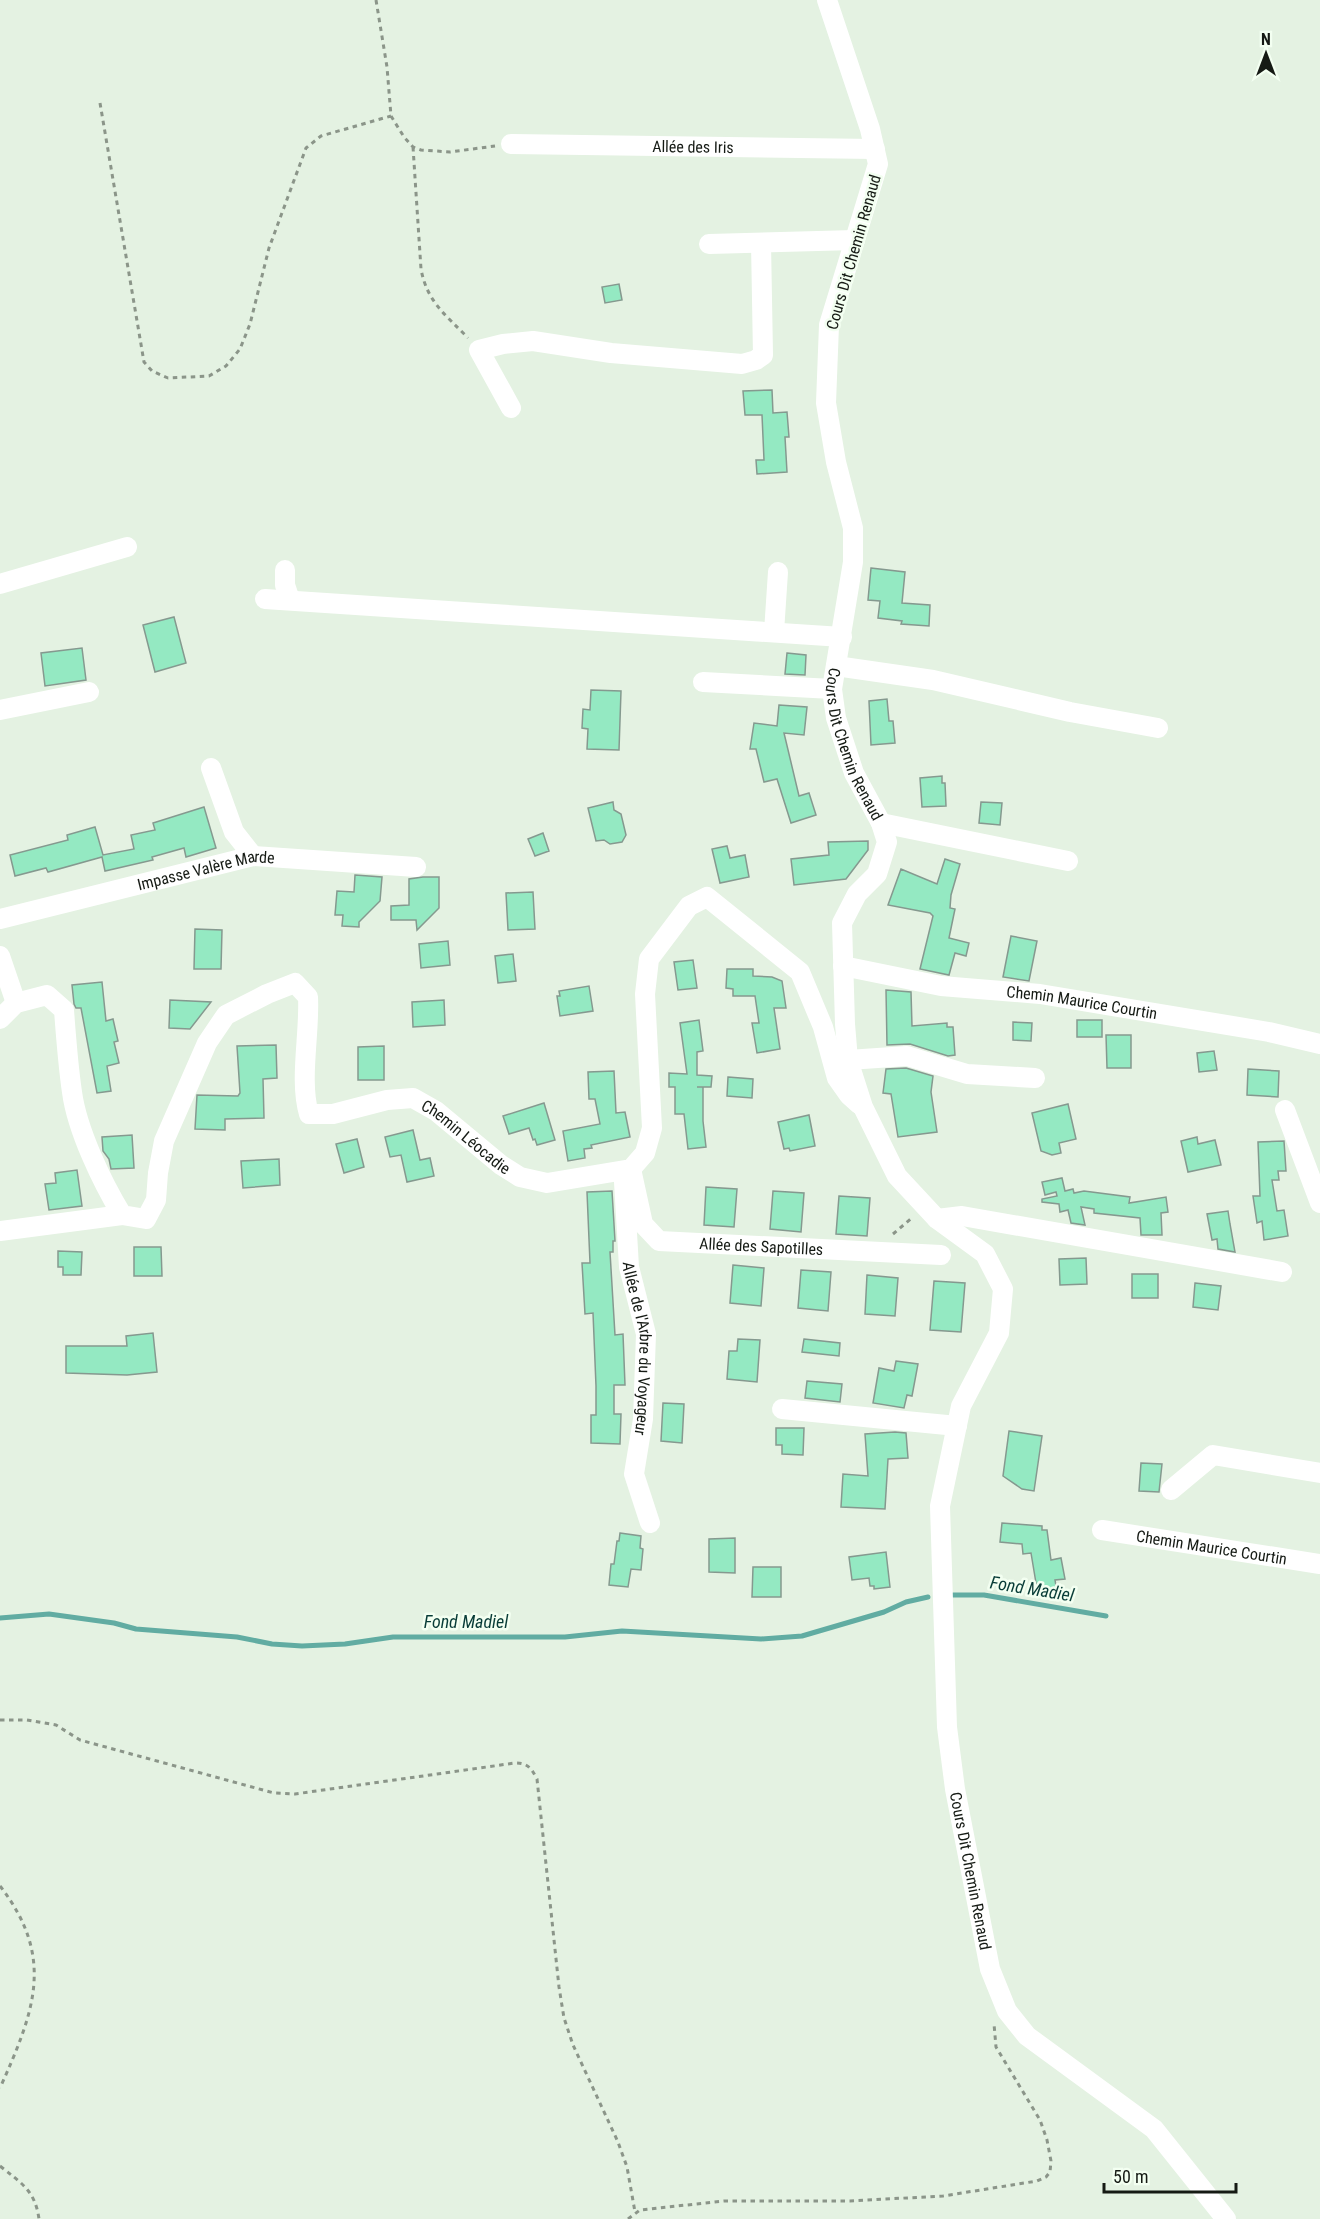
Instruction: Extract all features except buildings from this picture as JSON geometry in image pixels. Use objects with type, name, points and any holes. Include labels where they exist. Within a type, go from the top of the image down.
[{"type":"street","name":"Cours Dit Chemin Renaud","points":[[827,0],[870,129],[878,164],[829,325],[826,403],[836,462],[853,528],[853,562],[832,689],[836,718],[854,773],[881,823],[887,842],[877,874],[857,894],[842,923],[848,1060],[863,1107],[897,1176],[930,1213],[985,1254],[1004,1289],[999,1333],[961,1406],[940,1506],[947,1727],[955,1789],[990,1968],[1007,2010],[1027,2036],[1154,2129],[1226,2219]]},
{"type":"street","name":"Allée des Iris","points":[[511,144],[875,149]]},
{"type":"street","points":[[709,244],[855,240]]},
{"type":"street","points":[[511,408],[479,350],[503,344],[533,341],[611,353],[742,364],[756,360],[763,355],[760,243]]},
{"type":"street","points":[[0,584],[127,547]]},
{"type":"street","points":[[285,570],[285,585],[290,600]]},
{"type":"street","points":[[774,632],[778,572]]},
{"type":"street","points":[[265,599],[842,637]]},
{"type":"street","points":[[836,666],[933,680],[1070,712],[1158,728]]},
{"type":"street","points":[[703,682],[832,689]]},
{"type":"street","points":[[0,710],[89,692]]},
{"type":"street","points":[[211,768],[234,832],[253,856]]},
{"type":"street","points":[[881,823],[1068,861]]},
{"type":"street","name":"Impasse Valère Marde","points":[[0,919],[253,856],[416,867]]},
{"type":"street","points":[[627,1169],[645,1153],[652,1128],[645,994],[649,959],[689,906],[707,897],[800,972],[824,1027],[837,1078],[849,1095],[863,1107]]},
{"type":"street","points":[[0,956],[16,1003]]},
{"type":"street","name":"Chemin Maurice Courtin","points":[[843,966],[941,986],[1040,994],[1269,1032],[1320,1044]]},
{"type":"street","name":"Chemin Léocadie","points":[[122,1215],[146,1219],[156,1200],[164,1141],[207,1043],[226,1015],[267,994],[295,983],[308,997],[309,1019],[304,1098],[309,1114],[333,1114],[387,1100],[413,1098],[436,1111],[501,1165],[520,1177],[548,1183],[627,1169]]},
{"type":"street","points":[[0,1019],[16,1003],[46,995],[64,1010],[72,1094],[82,1131],[110,1195],[122,1215],[0,1231]]},
{"type":"street","points":[[848,1060],[907,1056],[967,1074],[1035,1078]]},
{"type":"street","points":[[1285,1110],[1320,1203]]},
{"type":"street","name":"Allée des Sapotilles","points":[[627,1169],[643,1224],[659,1241],[941,1255]]},
{"type":"street","name":"Allée de l'Arbre du Voyageur","points":[[627,1169],[629,1267],[646,1334],[643,1419],[634,1474],[650,1523]]},
{"type":"street","points":[[930,1213],[962,1216],[1282,1272]]},
{"type":"street","points":[[782,1409],[957,1426]]},
{"type":"street","points":[[1172,1490],[1213,1455],[1320,1473]]},
{"type":"street","name":"Chemin Maurice Courtin","points":[[1102,1530],[1320,1564]]},
{"type":"path","points":[[376,0],[387,68],[391,116],[404,138],[413,147],[421,150],[450,152],[511,144]]},
{"type":"path","points":[[100,103],[144,362],[152,371],[168,378],[209,376],[226,366],[240,349],[250,324],[269,248],[306,148],[321,136],[391,116]]},
{"type":"path","points":[[413,147],[424,286],[431,299],[479,350]]},
{"type":"path","points":[[886,1252],[889,1237],[930,1213]]},
{"type":"path","points":[[0,1720],[27,1720],[56,1725],[81,1740],[274,1793],[295,1794],[515,1763],[524,1763],[531,1768],[537,1779],[564,2018],[573,2045],[618,2142],[627,2167],[635,2212]]},
{"type":"path","points":[[0,1886],[13,1903],[28,1931],[34,1963],[34,1996],[23,2037],[0,2088]]},
{"type":"path","points":[[628,2219],[640,2210],[724,2201],[850,2201],[943,2196],[1037,2181],[1046,2177],[1050,2172],[1051,2161],[1047,2140],[1040,2121],[996,2047],[994,2023]]},
{"type":"path","points":[[0,2166],[28,2188],[41,2219]]},
{"type":"waterway","name":"Fond Madiel","points":[[953,1595],[984,1595],[1106,1616]]},
{"type":"waterway","name":"Fond Madiel","points":[[0,1618],[49,1614],[114,1623],[136,1629],[237,1637],[272,1644],[302,1646],[345,1644],[393,1637],[565,1637],[622,1631],[761,1639],[802,1636],[928,1597]]}]
